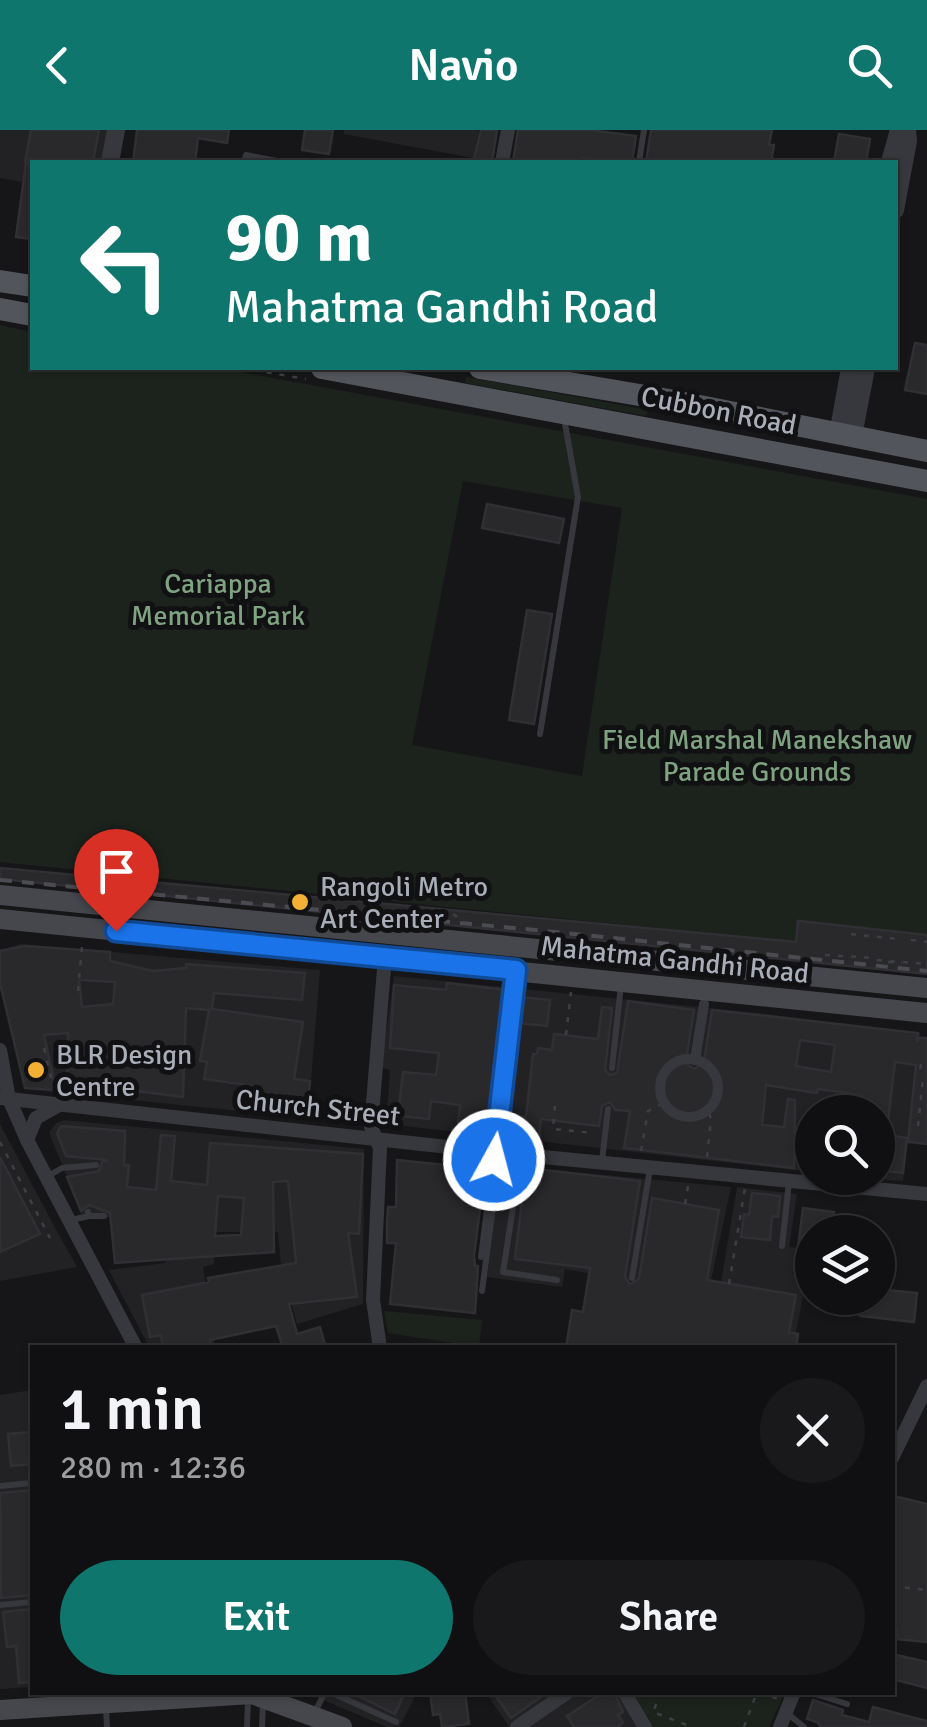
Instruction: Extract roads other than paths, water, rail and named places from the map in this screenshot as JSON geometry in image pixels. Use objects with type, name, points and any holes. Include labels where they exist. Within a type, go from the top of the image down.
[{"type":"main road","points":[[0,280],[30,286]]},
{"type":"main road","points":[[0,309],[30,315]]},
{"type":"main road","name":"Cubbon Road","points":[[346,370],[442,378],[563,412],[927,480]]},
{"type":"main road","name":"Cubbon Road","points":[[503,370],[562,375],[927,451]]},
{"type":"main road","points":[[663,430],[669,400]]},
{"type":"main road","name":"Mahatma Gandhi Road","points":[[0,895],[927,988]]},
{"type":"main road","name":"Mahatma Gandhi Road","points":[[0,920],[927,1013]]},
{"type":"main road","points":[[0,1710],[233,1695]]},
{"type":"main road","points":[[257,1695],[341,1727]]},
{"type":"street","points":[[110,160],[116,130]]},
{"type":"street","points":[[502,160],[508,130]]},
{"type":"street","points":[[891,160],[903,130]]},
{"type":"street","points":[[898,194],[908,141],[903,130]]},
{"type":"street","points":[[845,435],[850,370]]},
{"type":"street","points":[[845,435],[862,392],[866,370]]},
{"type":"street","points":[[862,392],[872,427],[889,444]]},
{"type":"street","points":[[380,1345],[373,1300],[380,1148],[371,1127],[384,957]]},
{"type":"street","points":[[695,1060],[704,1004]]},
{"type":"street","points":[[0,1050],[5,1098],[134,1345]]},
{"type":"street","points":[[682,1060],[695,1060],[716,1076],[717,1096],[708,1110],[687,1117],[678,1115],[664,1103],[660,1086],[667,1069],[682,1060]]},
{"type":"street","name":"Church Street","points":[[5,1098],[58,1099],[522,1155],[795,1181]]},
{"type":"street","points":[[27,1140],[36,1118],[58,1099]]},
{"type":"street","name":"Church Street","points":[[895,1190],[927,1194]]},
{"type":"street","points":[[895,1452],[927,1386]]},
{"type":"street","points":[[517,1727],[564,1695]]},
{"type":"street","points":[[626,1695],[645,1727]]},
{"type":"lane","points":[[639,160],[644,130]]},
{"type":"lane","points":[[245,160],[246,155],[272,160]]},
{"type":"lane","points":[[540,734],[578,498],[563,412]]},
{"type":"lane","points":[[482,1291],[516,970]]},
{"type":"lane","points":[[612,1068],[622,980]]},
{"type":"lane","points":[[602,1162],[608,1109]]},
{"type":"lane","points":[[481,1257],[498,1152]]},
{"type":"lane","points":[[522,1155],[503,1272],[557,1280]]},
{"type":"lane","points":[[632,1278],[644,1164]]},
{"type":"lane","points":[[47,1176],[62,1168],[74,1170],[96,1165]]},
{"type":"lane","points":[[782,1246],[789,1181]]},
{"type":"lane","points":[[70,1220],[89,1214],[104,1216]]},
{"type":"lane","points":[[0,1486],[30,1484]]},
{"type":"lane","points":[[0,1605],[30,1602]]},
{"type":"lane","points":[[248,1727],[254,1695]]},
{"type":"lane","points":[[254,1695],[262,1727]]},
{"type":"lane","points":[[314,1716],[325,1695]]},
{"type":"lane","points":[[334,1695],[396,1722]]},
{"type":"lane","points":[[818,1695],[847,1704]]},
{"type":"lane","points":[[106,1701],[107,1727]]},
{"type":"lane","points":[[787,1709],[804,1727]]},
{"type":"railway","points":[[0,880],[927,971]]},
{"type":"place","name":"Rangoli Metro Art Center","points":[[300,902]]},
{"type":"place","name":"BLR Design Centre","points":[[36,1070]]},
{"type":"park label","name":"Cariappa Memorial Park","points":[[218,599]]},
{"type":"park label","name":"Field Marshal Manekshaw Parade Grounds","points":[[757,755]]}]
